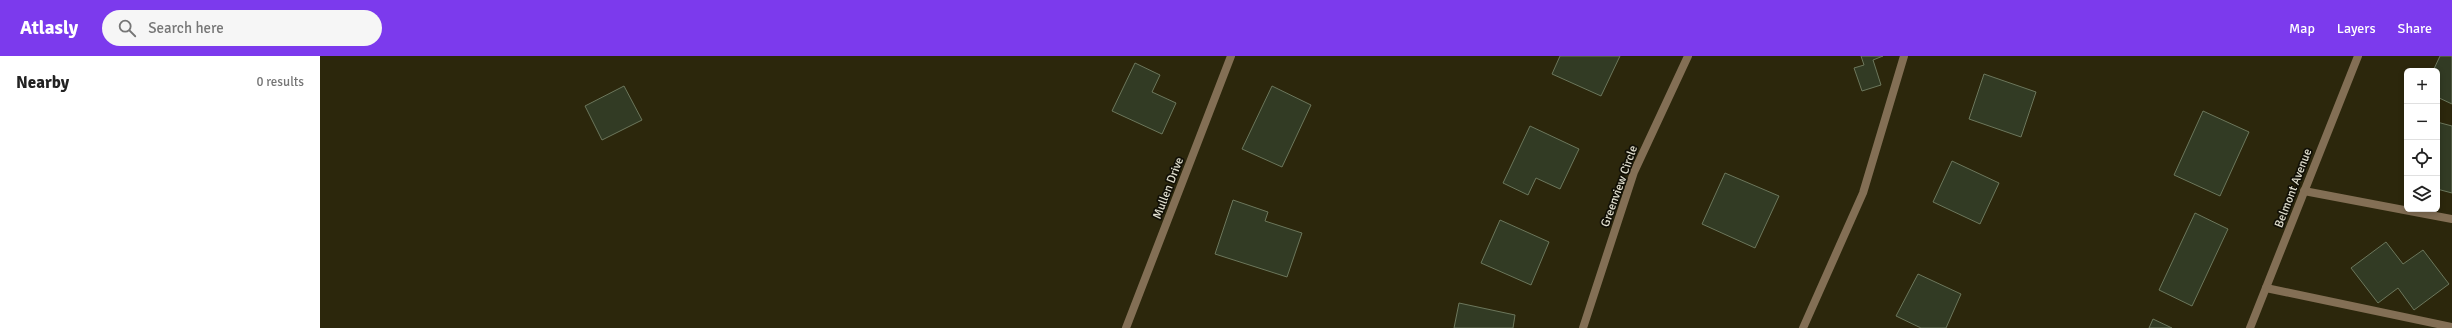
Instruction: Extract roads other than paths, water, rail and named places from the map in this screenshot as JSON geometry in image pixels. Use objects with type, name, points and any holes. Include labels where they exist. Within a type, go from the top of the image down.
[{"type":"street","name":"Mullen Drive","points":[[1126,328],[1232,56]]},
{"type":"street","name":"Greenview Circle","points":[[1583,328],[1634,172],[1688,56]]},
{"type":"street","points":[[1803,328],[1863,193],[1904,56]]},
{"type":"street","name":"Belmont Avenue","points":[[2250,328],[2358,56]]},
{"type":"street","points":[[2304,191],[2452,219]]},
{"type":"street","points":[[2266,288],[2452,327]]}]
